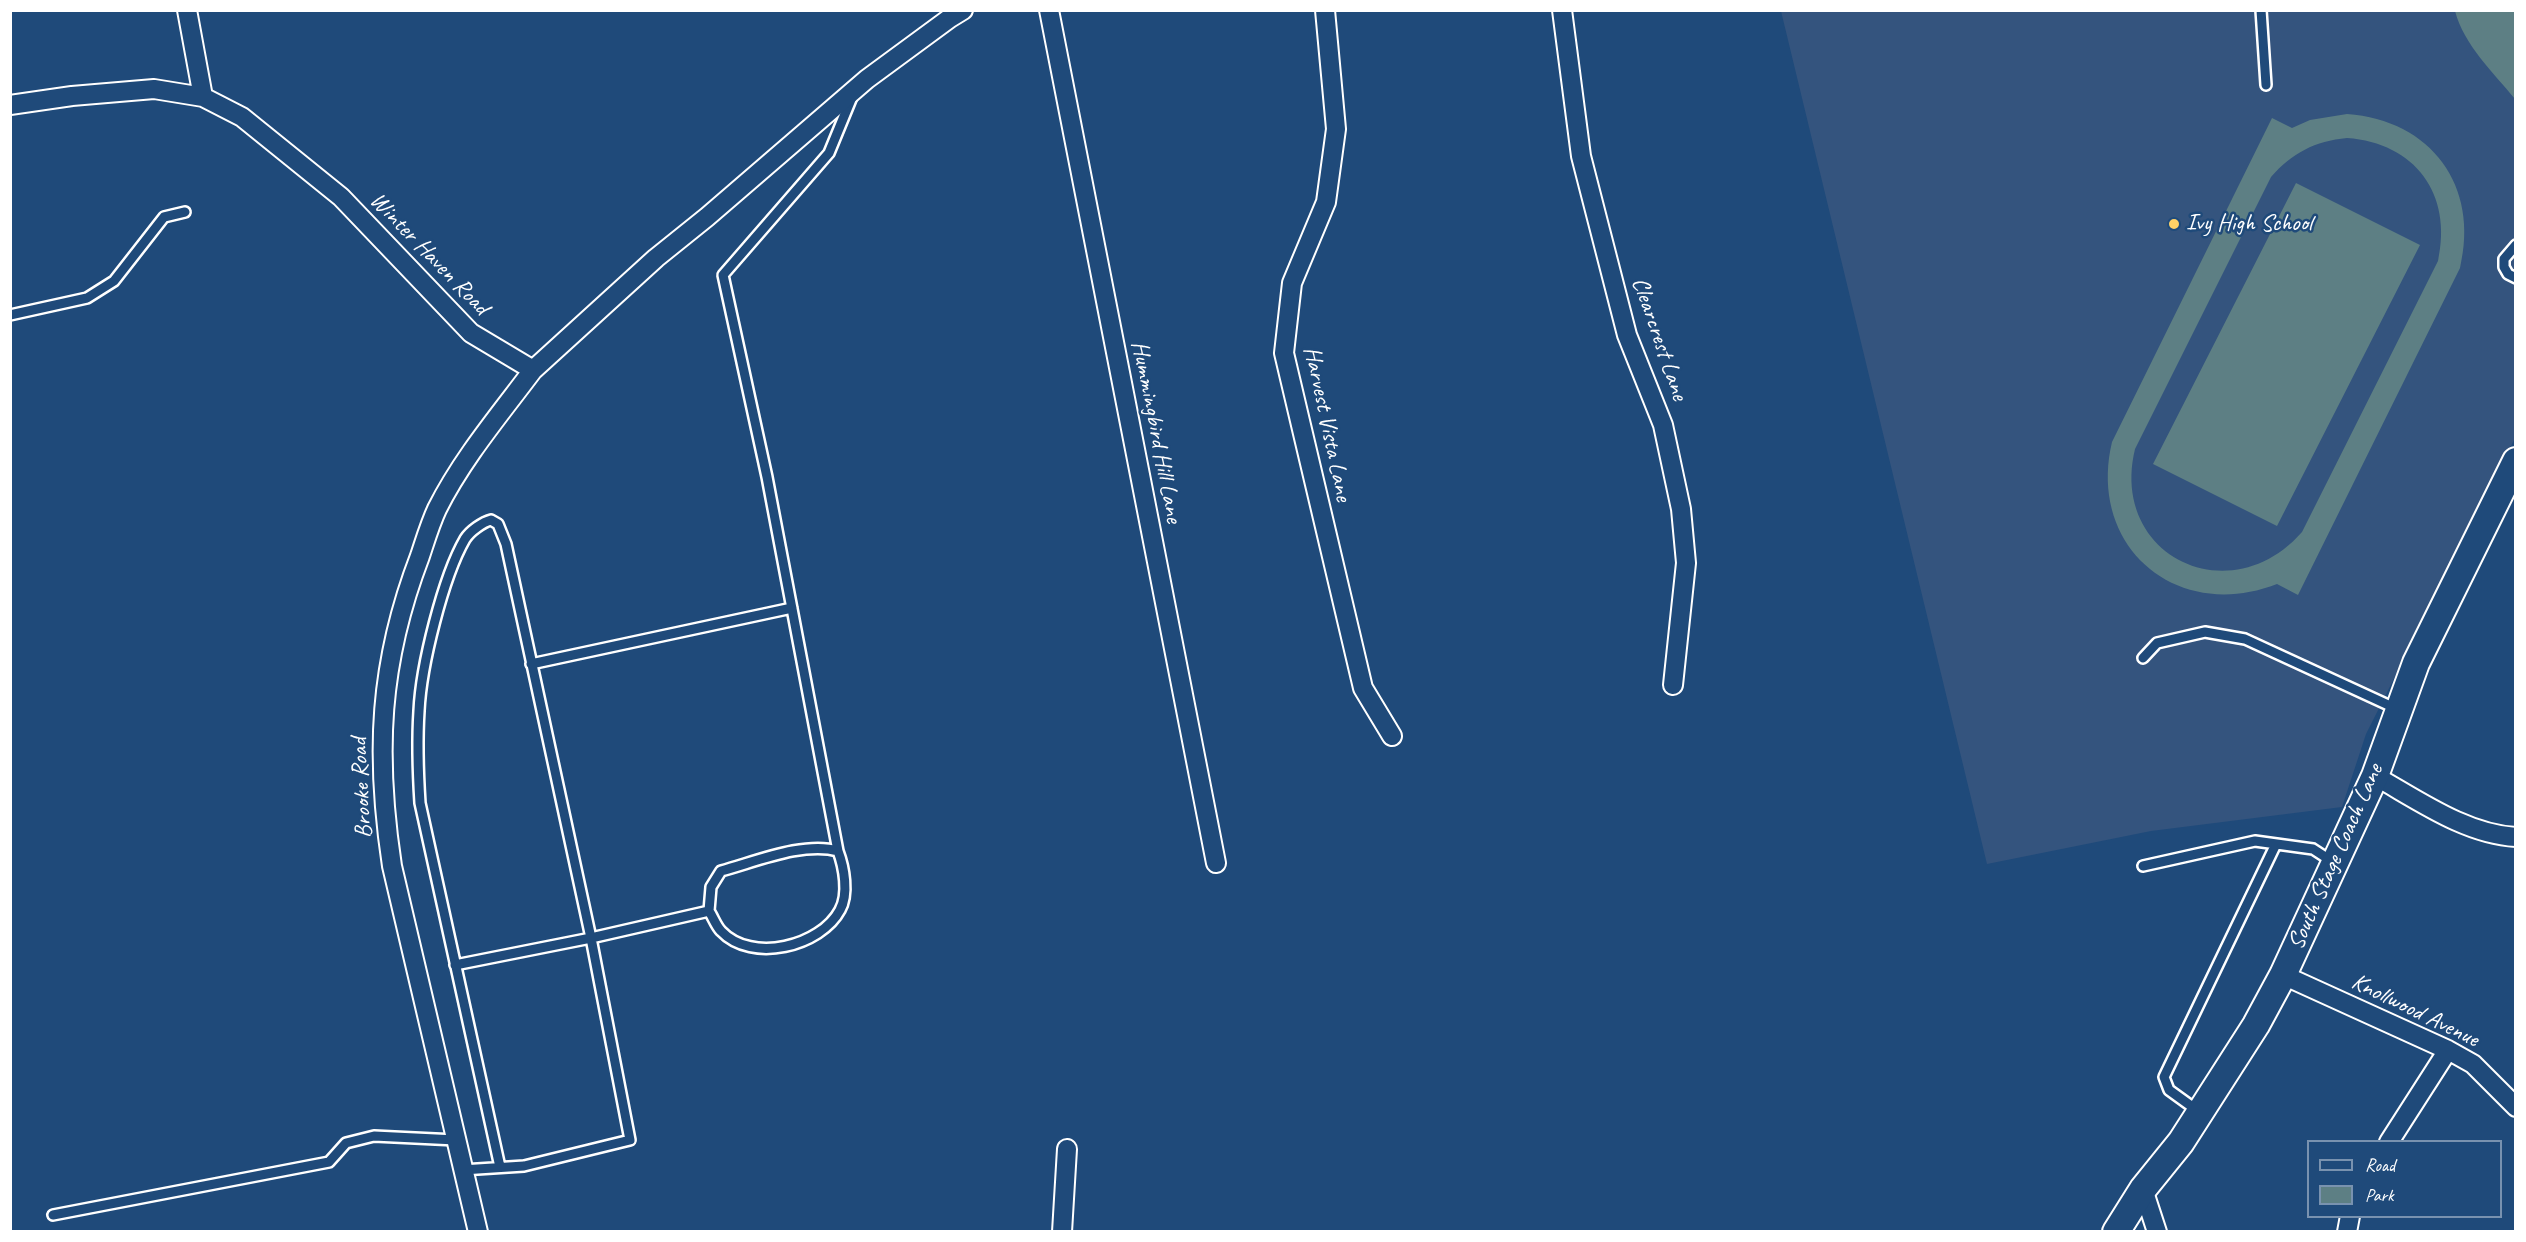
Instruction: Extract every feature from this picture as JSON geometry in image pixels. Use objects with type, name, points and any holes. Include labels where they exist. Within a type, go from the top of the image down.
[{"type":"main road","name":"South Stage Coach Lane","points":[[2116,1232],[2144,1189],[2181,1142],[2256,1024],[2283,975],[2375,777],[2416,663],[2516,461]]},
{"type":"street","points":[[187,10],[203,97]]},
{"type":"street","points":[[533,370],[656,258],[855,90],[963,10]]},
{"type":"street","name":"Hummingbird Hill Lane","points":[[1049,10],[1216,863]]},
{"type":"street","name":"Harvest Vista Lane","points":[[1325,10],[1336,129],[1326,202],[1292,283],[1284,353],[1363,688],[1392,736]]},
{"type":"street","name":"Clearcrest Lane","points":[[1562,10],[1581,156],[1628,335],[1663,424],[1681,509],[1686,563],[1673,685]]},
{"type":"street","name":"Winter Haven Road","points":[[10,105],[72,96],[154,89],[203,97],[242,117],[341,197],[471,333],[533,370]]},
{"type":"street","name":"Brooke Road","points":[[478,1232],[392,866],[384,814],[381,745],[387,672],[410,581],[437,509],[466,461],[533,370]]},
{"type":"street","points":[[2375,777],[2451,819],[2495,836],[2516,837]]},
{"type":"street","name":"Knollwood Avenue","points":[[2283,975],[2448,1050],[2473,1064],[2516,1107]]},
{"type":"street","points":[[2390,1140],[2448,1050]]},
{"type":"street","points":[[1062,1232],[1067,1149]]},
{"type":"street","points":[[2144,1189],[2157,1232]]},
{"type":"lane","points":[[2261,10],[2266,85]]},
{"type":"lane","points":[[838,851],[826,848],[802,850],[721,871],[711,887],[709,911],[722,932],[742,944],[765,949],[797,943],[829,926],[842,908],[845,890],[844,872],[723,275],[829,153],[855,90]]},
{"type":"lane","points":[[10,315],[87,298],[114,281],[164,217],[184,212]]},
{"type":"lane","points":[[2516,245],[2505,259],[2504,267],[2508,274],[2516,278]]},
{"type":"lane","points":[[462,1170],[524,1166],[630,1140],[591,938],[506,544],[498,524],[491,520],[485,521],[466,537],[449,573],[428,656],[419,708],[417,768],[420,803],[500,1167]]},
{"type":"lane","points":[[531,664],[792,608]]},
{"type":"lane","points":[[2143,658],[2157,643],[2205,632],[2246,639],[2399,710]]},
{"type":"lane","points":[[2143,866],[2255,841],[2313,849],[2335,864]]},
{"type":"lane","points":[[2200,1112],[2169,1090],[2164,1077],[2276,844]]},
{"type":"lane","points":[[455,965],[591,938],[709,911]]},
{"type":"lane","points":[[53,1215],[329,1162],[346,1143],[374,1136],[456,1140]]},
{"type":"shaded area","name":"Ivy High School","points":[[1781,11],[2515,11],[2515,438],[2366,734],[2342,807],[2151,831],[1987,864]]},
{"type":"green space","points":[[2455,11],[2515,11],[2515,99],[2472,47]]},
{"type":"green space","points":[[2347,114],[2377,119],[2403,129],[2425,144],[2442,162],[2455,185],[2463,210],[2464,238],[2460,268],[2298,595],[2277,584],[2240,593],[2206,593],[2174,584],[2148,567],[2127,543],[2113,514],[2108,480],[2112,442],[2272,118],[2292,128],[2310,120]],"holes":[[[2347,138],[2371,142],[2392,150],[2410,161],[2424,176],[2434,194],[2440,214],[2441,237],[2438,261],[2302,532],[2273,556],[2242,569],[2211,570],[2182,561],[2157,544],[2140,519],[2132,487],[2135,449],[2271,177],[2287,161],[2314,145]]]},
{"type":"green space","points":[[2296,183],[2420,245],[2277,526],[2153,464]]},
{"type":"place","name":"Ivy High School","points":[[2174,224]]}]
